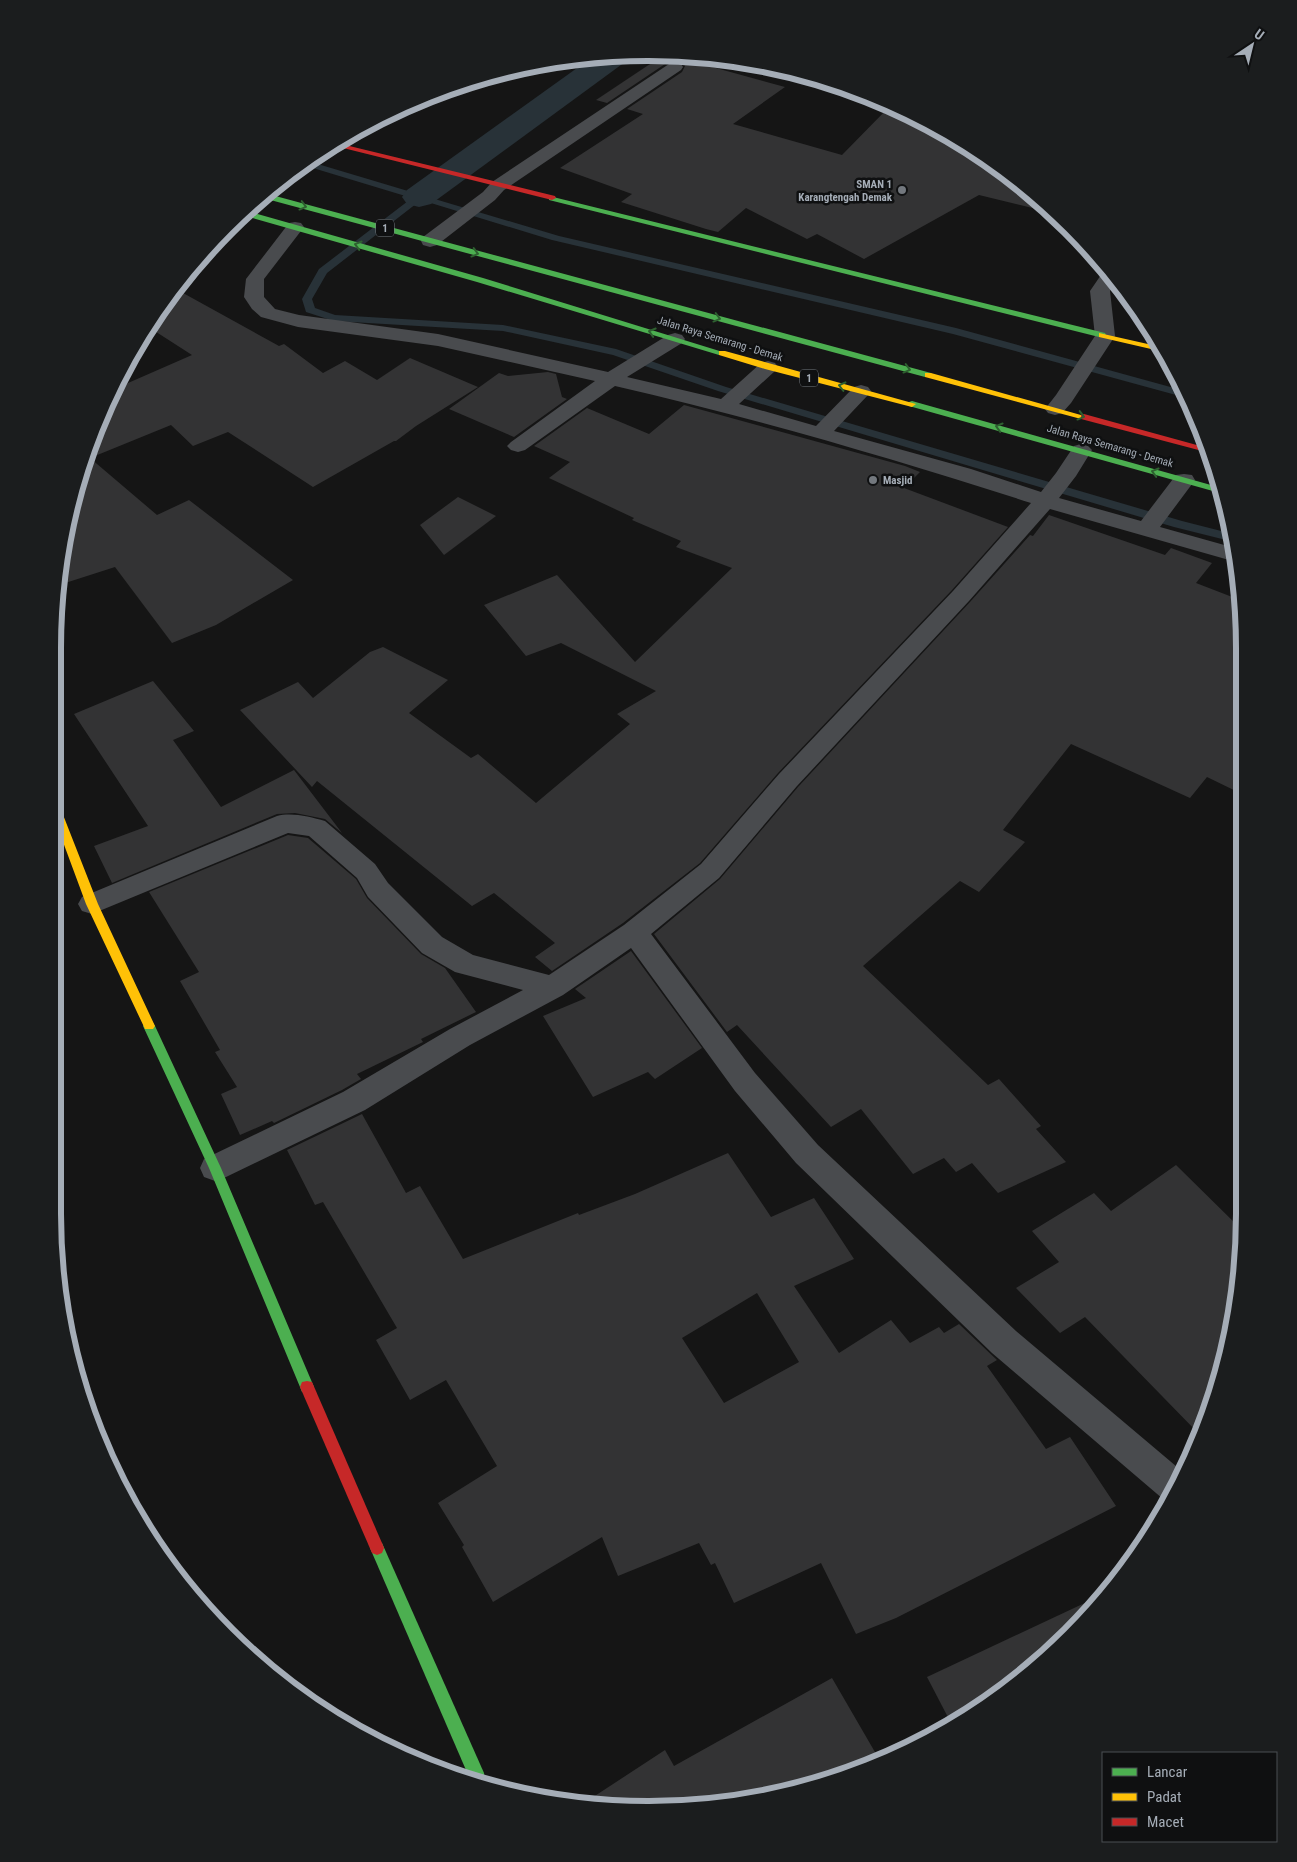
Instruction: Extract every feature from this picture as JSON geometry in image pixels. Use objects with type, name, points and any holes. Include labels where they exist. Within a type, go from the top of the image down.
[{"type":"main road","points":[[344,147],[464,178],[493,191],[1102,340],[1153,348]]},
{"type":"main road","name":"Jalan Raya Semarang - Demak","points":[[272,198],[429,241],[1060,404],[1201,449]]},
{"type":"main road","name":"Jalan Raya Semarang - Demak","points":[[252,215],[401,257],[768,367],[1081,450],[1213,488]]},
{"type":"main road","points":[[61,825],[92,904],[215,1168],[309,1391],[476,1775]]},
{"type":"street","points":[[429,241],[446,230],[493,191],[675,67]]},
{"type":"street","points":[[295,227],[255,279],[254,297],[259,305],[268,313],[298,321],[438,340],[734,398],[830,424],[963,474],[1048,498],[1154,520],[1227,552]]},
{"type":"street","points":[[1060,404],[1102,340],[1100,291],[1106,281]]},
{"type":"street","points":[[518,446],[616,375],[675,339]]},
{"type":"street","points":[[734,398],[768,367]]},
{"type":"street","points":[[830,424],[861,391]]},
{"type":"street","points":[[215,1168],[354,1101],[460,1037],[553,987],[634,932],[710,870],[788,780],[961,596],[1048,498],[1065,476],[1081,450]]},
{"type":"street","points":[[1154,520],[1184,480]]},
{"type":"street","points":[[92,904],[286,823],[316,828],[366,871],[378,890],[432,945],[465,964],[553,987]]},
{"type":"street","points":[[634,932],[745,1082],[807,1154],[1004,1342],[1170,1483]]},
{"type":"building","points":[[654,61],[668,62],[607,103],[596,100]]},
{"type":"building","points":[[683,63],[702,64],[785,87],[733,124],[842,155],[885,111],[942,140],[975,160],[1039,210],[979,195],[864,259],[817,234],[807,239],[746,208],[718,232],[706,229],[621,202],[632,194],[560,168],[643,114],[627,109],[682,72],[685,66]]},
{"type":"building","points":[[182,292],[279,346],[284,344],[323,373],[345,361],[377,380],[410,358],[478,387],[416,426],[396,441],[313,487],[228,432],[193,446],[171,425],[93,457],[124,385],[192,355],[155,331]]},
{"type":"building","points":[[548,372],[556,374],[562,397],[567,399],[514,437],[449,409],[499,373],[508,376]]},
{"type":"building","points":[[684,405],[905,466],[920,472],[904,488],[1008,527],[952,590],[778,773],[700,863],[623,923],[552,971],[535,957],[555,943],[494,893],[472,906],[317,781],[312,787],[240,710],[298,682],[313,698],[370,652],[383,647],[448,680],[409,713],[471,758],[478,754],[536,803],[630,724],[617,714],[656,691],[561,643],[526,656],[484,605],[557,575],[635,662],[732,568],[676,547],[681,541],[632,520],[634,518],[549,478],[570,462],[534,446],[587,408],[649,434]]},
{"type":"building","points":[[92,460],[157,515],[189,500],[293,580],[216,625],[172,643],[115,567],[65,583],[81,497]]},
{"type":"building","points":[[458,497],[496,516],[444,555],[420,525]]},
{"type":"building","points":[[1049,515],[1165,555],[1171,548],[1212,563],[1196,583],[1233,597],[1236,648],[1236,791],[1207,777],[1190,798],[1071,744],[1003,830],[1025,842],[979,892],[960,881],[863,966],[988,1085],[999,1079],[1041,1126],[1036,1129],[1066,1162],[998,1193],[972,1163],[956,1172],[944,1158],[913,1174],[861,1109],[831,1127],[737,1025],[727,1032],[654,934],[720,879],[798,787],[1030,535],[1033,536]]},
{"type":"building","points":[[153,681],[194,731],[173,740],[221,807],[294,770],[342,833],[325,819],[295,813],[277,814],[112,883],[94,846],[148,826],[74,714]]},
{"type":"building","points":[[288,835],[308,838],[356,879],[367,898],[421,954],[445,968],[476,1012],[421,1039],[423,1042],[357,1074],[361,1079],[342,1090],[274,1123],[272,1121],[240,1135],[221,1094],[237,1087],[215,1052],[220,1050],[180,981],[199,972],[149,892]]},
{"type":"building","points":[[631,951],[702,1048],[655,1079],[648,1072],[593,1097],[543,1016],[586,998],[575,989]]},
{"type":"building","points":[[362,1114],[406,1193],[420,1186],[463,1259],[578,1213],[579,1215],[635,1194],[728,1153],[771,1217],[814,1198],[854,1259],[794,1286],[839,1353],[891,1320],[910,1343],[939,1327],[944,1333],[959,1324],[997,1360],[987,1366],[1046,1449],[1070,1437],[1116,1506],[896,1618],[856,1634],[821,1563],[734,1603],[715,1563],[711,1565],[699,1543],[618,1576],[602,1537],[493,1602],[462,1547],[464,1545],[438,1503],[497,1466],[446,1380],[410,1400],[376,1340],[397,1328],[323,1202],[315,1205],[287,1150]],"holes":[[[757,1293],[799,1362],[724,1403],[682,1338]]]},
{"type":"building","points":[[1176,1165],[1235,1224],[1231,1290],[1224,1328],[1216,1365],[1194,1429],[1085,1317],[1060,1333],[1016,1288],[1059,1262],[1032,1231],[1094,1193],[1111,1211]]},
{"type":"building","points":[[1089,1602],[1036,1655],[975,1702],[948,1718],[927,1677]]},
{"type":"building","points":[[832,1678],[876,1754],[837,1770],[800,1781],[725,1796],[648,1801],[592,1798],[665,1750],[674,1766]]},
{"type":"waterway","points":[[419,197],[604,64]]},
{"type":"waterway","points":[[315,166],[556,238],[956,331],[1177,392]]},
{"type":"waterway","points":[[419,197],[323,271],[307,299],[310,310],[334,318],[503,328],[616,352],[722,389],[1178,524],[1224,536]]},
{"type":"traffic: fast","points":[[272,198],[928,375]]},
{"type":"traffic: fast","points":[[552,198],[1102,335]]},
{"type":"traffic: fast","points":[[252,215],[480,280],[722,353]]},
{"type":"traffic: fast","points":[[912,404],[1213,488]]},
{"type":"traffic: fast","points":[[149,1026],[215,1168],[307,1387]]},
{"type":"traffic: fast","points":[[377,1548],[476,1775]]},
{"type":"traffic: slow","points":[[1102,335],[1152,347]]},
{"type":"traffic: slow","points":[[722,353],[768,367],[912,404]]},
{"type":"traffic: slow","points":[[928,375],[1084,417]]},
{"type":"traffic: slow","points":[[61,823],[92,904],[149,1026]]},
{"type":"traffic: jam","points":[[344,147],[552,198]]},
{"type":"traffic: jam","points":[[1084,417],[1201,449]]},
{"type":"traffic: jam","points":[[307,1387],[377,1548]]},
{"type":"place","name":"SMAN 1 Karangtengah Demak","points":[[902,190]]},
{"type":"place","name":"Masjid","points":[[873,480]]}]
